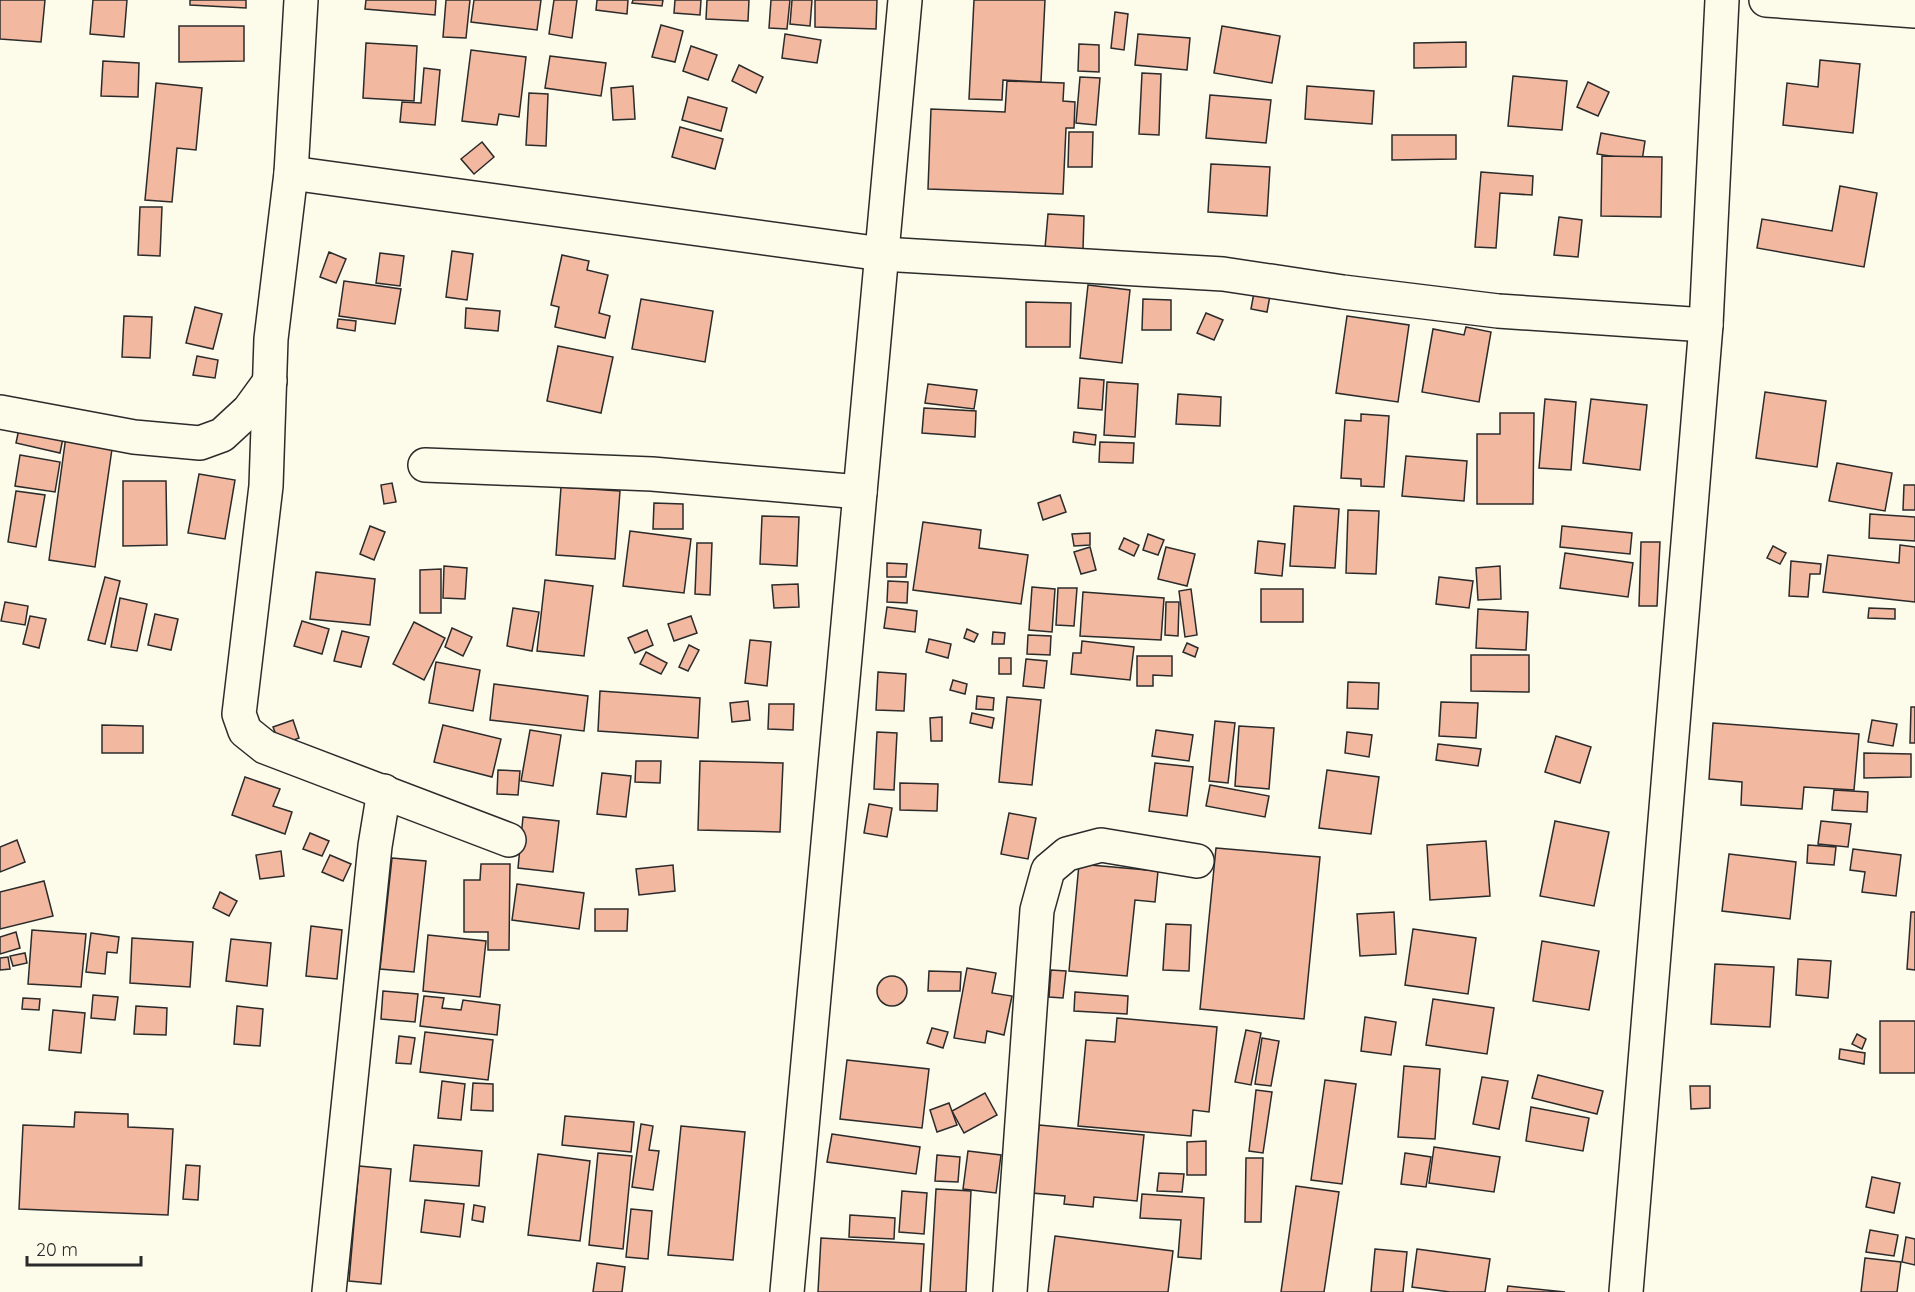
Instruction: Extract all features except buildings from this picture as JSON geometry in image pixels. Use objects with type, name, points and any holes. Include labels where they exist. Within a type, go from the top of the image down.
[{"type":"street","points":[[301,0],[291,173],[271,339],[266,486],[238,714],[245,731],[265,747],[509,840]]},
{"type":"street","points":[[787,1292],[905,0]]},
{"type":"street","points":[[1626,1292],[1706,325],[1722,0]]},
{"type":"street","points":[[1766,0],[1915,11]]},
{"type":"street","points":[[291,173],[882,254],[1223,274],[1343,292],[1498,311],[1706,325]]},
{"type":"street","points":[[0,412],[134,437],[200,443],[222,435],[249,410],[270,381]]},
{"type":"street","points":[[425,465],[652,474],[860,492]]},
{"type":"street","points":[[329,1292],[375,846],[384,791]]},
{"type":"street","points":[[1010,1292],[1036,910],[1048,870],[1067,854],[1101,845],[1197,861]]}]
